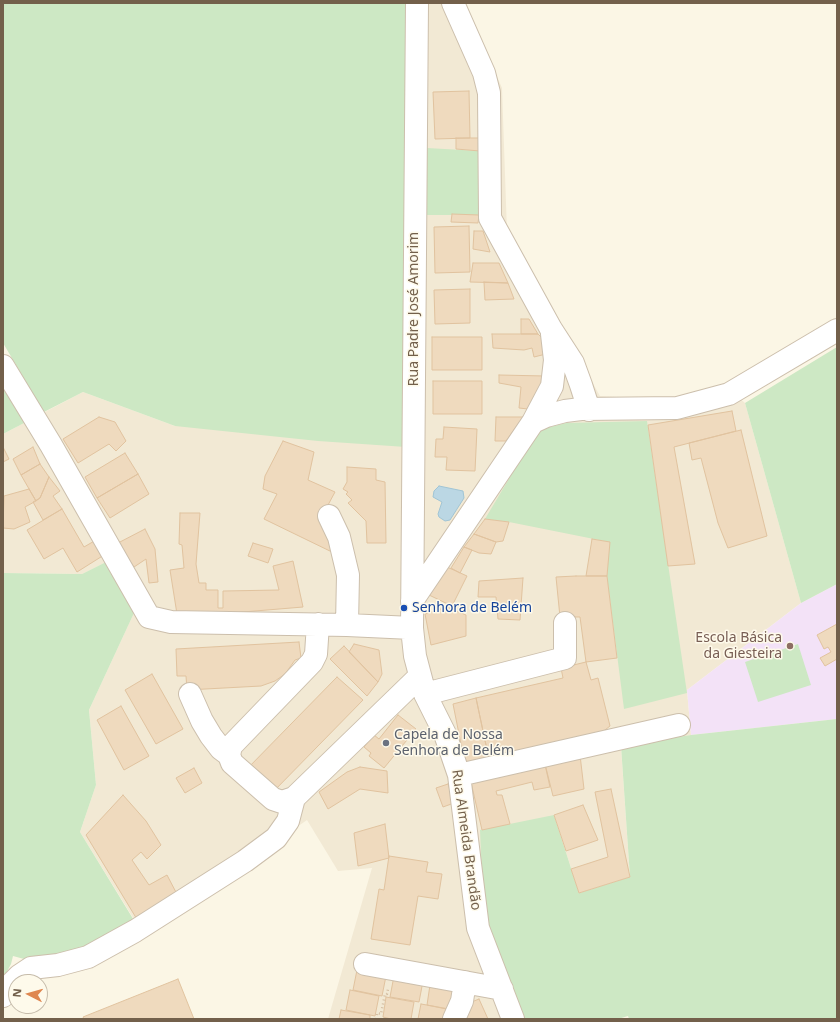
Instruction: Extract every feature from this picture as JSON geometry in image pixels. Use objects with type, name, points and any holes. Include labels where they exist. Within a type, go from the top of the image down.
[{"type":"street","name":"Rua Padre José Amorim","points":[[412,615],[416,3]]},
{"type":"street","points":[[453,6],[484,73],[489,93],[490,218],[552,337],[572,363],[582,385],[581,410]]},
{"type":"street","points":[[533,422],[546,416],[565,411],[677,408],[729,394],[837,330]]},
{"type":"street","points":[[3,366],[51,445],[149,617],[170,622],[347,625],[412,615],[533,422],[552,386],[555,360],[552,337]]},
{"type":"street","points":[[329,516],[339,537],[348,574],[347,625]]},
{"type":"street","name":"Rua Almeida Brandão","points":[[412,615],[416,656],[422,685],[445,734],[458,775],[478,928],[513,1019]]},
{"type":"street","points":[[190,694],[202,721],[211,736],[221,749],[229,755],[232,763],[273,799],[282,802],[294,798],[422,685],[565,658],[565,623]]},
{"type":"street","points":[[229,755],[231,746],[312,662],[316,654],[318,624]]},
{"type":"street","points":[[458,775],[679,725]]},
{"type":"street","points":[[3,996],[7,988],[19,976],[31,968],[58,965],[88,958],[135,931],[245,860],[276,838],[288,821],[294,798]]},
{"type":"street","points":[[364,964],[502,989]]},
{"type":"street","points":[[454,1019],[462,1001],[465,982]]},
{"type":"path","points":[[376,1019],[377,1013],[381,1014],[392,969]]},
{"type":"shaded area","points":[[407,3],[465,3],[502,88],[507,232],[600,396],[670,400],[726,386],[745,403],[801,603],[687,690],[691,735],[621,747],[630,877],[579,893],[554,815],[523,1019],[328,1019],[372,868],[338,871],[307,820],[143,934],[80,832],[96,785],[89,710],[134,613],[106,562],[82,574],[3,573],[3,434],[83,392],[175,426]]},
{"type":"shaded area","name":"Escola Básica da Giesteira","points":[[837,584],[837,719],[691,735],[687,690],[801,603]]},
{"type":"green space","points":[[3,3],[407,3],[406,447],[318,441],[175,426],[83,392],[44,412],[3,343]]},
{"type":"green space","points":[[427,148],[480,151],[479,215],[426,215]]},
{"type":"green space","points":[[837,347],[837,584],[801,603],[745,403]]},
{"type":"green space","points":[[3,385],[26,422],[3,434]]},
{"type":"green space","points":[[647,421],[687,693],[624,709],[607,576],[609,542],[509,522],[485,519],[538,430],[566,423]]},
{"type":"green space","points":[[106,562],[134,613],[89,710],[96,785],[80,832],[135,922],[85,949],[24,959],[13,956],[11,964],[3,979],[3,573],[82,574]]},
{"type":"green space","points":[[798,644],[811,685],[758,702],[745,662]]},
{"type":"green space","points":[[837,719],[837,1019],[629,1019],[628,1016],[618,1019],[523,1019],[484,925],[480,830],[554,815],[579,893],[630,877],[621,746],[691,735]]},
{"type":"water","points":[[439,486],[463,491],[464,498],[450,520],[445,521],[439,517],[438,514],[442,502],[433,497],[434,491]]},
{"type":"building","points":[[469,91],[470,138],[435,139],[433,92]]},
{"type":"building","points":[[456,138],[481,138],[480,151],[456,149]]},
{"type":"building","points":[[452,214],[479,215],[478,223],[451,222]]},
{"type":"building","points":[[469,226],[470,272],[435,273],[434,227]]},
{"type":"building","points":[[474,231],[483,231],[490,252],[473,249]]},
{"type":"building","points":[[473,263],[499,263],[508,283],[470,282]]},
{"type":"building","points":[[484,282],[508,283],[514,299],[485,300]]},
{"type":"building","points":[[470,289],[470,323],[435,324],[434,290]]},
{"type":"building","points":[[521,319],[529,319],[538,334],[521,334]]},
{"type":"building","points":[[492,334],[538,334],[544,340],[546,354],[534,357],[532,348],[524,350],[493,348]]},
{"type":"building","points":[[432,337],[482,337],[482,370],[432,370]]},
{"type":"building","points":[[499,375],[545,376],[528,409],[519,408],[521,387],[499,383]]},
{"type":"building","points":[[433,381],[482,381],[482,414],[433,414]]},
{"type":"building","points":[[732,411],[736,431],[674,447],[695,564],[668,566],[648,425]]},
{"type":"building","points":[[99,417],[115,422],[126,441],[116,451],[109,444],[78,463],[63,439]]},
{"type":"building","points":[[496,417],[523,417],[506,441],[495,441]]},
{"type":"building","points":[[444,427],[477,429],[475,471],[446,470],[447,457],[435,457],[436,439],[443,439]]},
{"type":"building","points":[[741,430],[767,536],[728,548],[718,523],[701,458],[692,460],[689,443]]},
{"type":"building","points":[[283,441],[314,452],[308,480],[335,492],[321,518],[334,553],[264,519],[277,494],[263,489],[265,476]]},
{"type":"building","points":[[3,447],[9,459],[3,462]]},
{"type":"building","points":[[33,447],[40,464],[21,475],[13,459]]},
{"type":"building","points":[[125,453],[138,474],[97,498],[85,477]]},
{"type":"building","points":[[40,464],[49,477],[40,498],[36,501],[21,475]]},
{"type":"building","points":[[347,467],[376,469],[376,480],[385,482],[386,543],[367,543],[366,521],[348,503],[352,500],[346,494],[348,492],[343,489],[347,482]]},
{"type":"building","points":[[138,474],[149,494],[110,518],[97,498]]},
{"type":"building","points":[[49,477],[60,491],[53,496],[62,509],[43,520],[33,502],[40,498]]},
{"type":"building","points":[[29,489],[36,501],[25,507],[30,522],[14,529],[3,528],[4,496]]},
{"type":"building","points":[[62,509],[84,547],[96,540],[104,555],[77,572],[63,548],[44,559],[27,530]]},
{"type":"building","points":[[180,513],[200,513],[196,564],[199,583],[206,583],[206,590],[218,590],[218,608],[223,608],[223,591],[279,590],[273,566],[293,561],[303,607],[219,614],[177,614],[170,570],[184,568],[182,545],[179,544]]},
{"type":"building","points":[[485,519],[509,522],[503,541],[496,542],[474,534]]},
{"type":"building","points":[[145,529],[155,549],[158,582],[149,583],[146,559],[134,567],[118,543]]},
{"type":"building","points":[[474,534],[496,542],[491,554],[479,553],[464,547]]},
{"type":"building","points":[[592,539],[610,542],[607,576],[586,576]]},
{"type":"building","points":[[253,543],[273,549],[268,563],[248,556]]},
{"type":"building","points":[[464,547],[472,550],[460,573],[451,568]]},
{"type":"building","points":[[447,567],[467,576],[452,606],[429,595]]},
{"type":"building","points":[[607,576],[617,658],[586,662],[580,617],[560,617],[556,577]]},
{"type":"building","points":[[523,578],[520,620],[498,619],[496,597],[478,597],[479,581]]},
{"type":"building","points":[[447,607],[466,615],[466,636],[431,645],[425,614]]},
{"type":"building","points":[[837,624],[837,659],[825,666],[820,658],[831,652],[828,647],[824,649],[817,635]]},
{"type":"building","points":[[299,642],[301,658],[295,660],[285,674],[275,681],[261,686],[187,690],[186,676],[177,676],[176,649]]},
{"type":"building","points":[[354,644],[379,650],[382,674],[378,682],[349,652]]},
{"type":"building","points":[[344,646],[378,682],[367,696],[330,659]]},
{"type":"building","points":[[586,662],[591,680],[598,678],[610,726],[595,738],[490,764],[476,698],[563,678],[561,668]]},
{"type":"building","points":[[152,674],[183,729],[156,744],[125,690]]},
{"type":"building","points":[[337,677],[363,700],[272,793],[246,770]]},
{"type":"building","points":[[476,698],[490,764],[466,769],[453,704]]},
{"type":"building","points":[[121,706],[149,756],[124,770],[97,720]]},
{"type":"building","name":"Capela de Nossa Senhora de Belém","points":[[398,715],[416,729],[384,768],[369,756],[371,753],[364,747],[374,735],[379,739]]},
{"type":"building","points":[[580,755],[584,789],[553,796],[544,760]]},
{"type":"building","points":[[544,760],[550,787],[534,790],[532,782],[496,791],[497,795],[502,795],[510,824],[482,830],[470,778]]},
{"type":"building","points":[[360,767],[387,771],[388,793],[360,789],[328,809],[319,792],[347,772]]},
{"type":"building","points":[[194,768],[202,783],[185,793],[176,778]]},
{"type":"building","points":[[448,784],[454,803],[443,807],[436,788]]},
{"type":"building","points":[[611,789],[630,877],[579,893],[571,869],[608,857],[595,792]]},
{"type":"building","points":[[123,795],[146,821],[161,845],[147,859],[141,852],[132,860],[149,885],[167,875],[179,898],[138,921],[86,835]]},
{"type":"building","points":[[583,805],[598,840],[566,851],[554,815]]},
{"type":"building","points":[[385,824],[389,858],[358,866],[354,833]]},
{"type":"building","points":[[389,856],[428,862],[426,872],[442,874],[438,899],[418,896],[410,945],[371,939],[379,889],[384,890]]},
{"type":"building","points":[[357,970],[386,976],[382,996],[353,990]]},
{"type":"building","points":[[394,976],[423,981],[419,1002],[390,997]]},
{"type":"building","points":[[178,979],[194,1019],[84,1019],[83,1017]]},
{"type":"building","points":[[430,985],[459,990],[456,1011],[427,1005]]},
{"type":"building","points":[[350,990],[379,996],[375,1016],[346,1010]]},
{"type":"building","points":[[386,997],[414,1002],[411,1019],[391,1019],[383,1017]]},
{"type":"building","points":[[479,999],[488,1019],[461,1019],[462,1006]]},
{"type":"building","points":[[421,1004],[449,1009],[448,1019],[418,1019]]},
{"type":"building","points":[[341,1010],[370,1015],[370,1019],[339,1019]]},
{"type":"place","name":"Senhora de Belém","points":[[404,608]]},
{"type":"place","name":"Escola Básica da Giesteira","points":[[790,646]]},
{"type":"place","name":"Capela de Nossa Senhora de Belém","points":[[386,743]]}]
